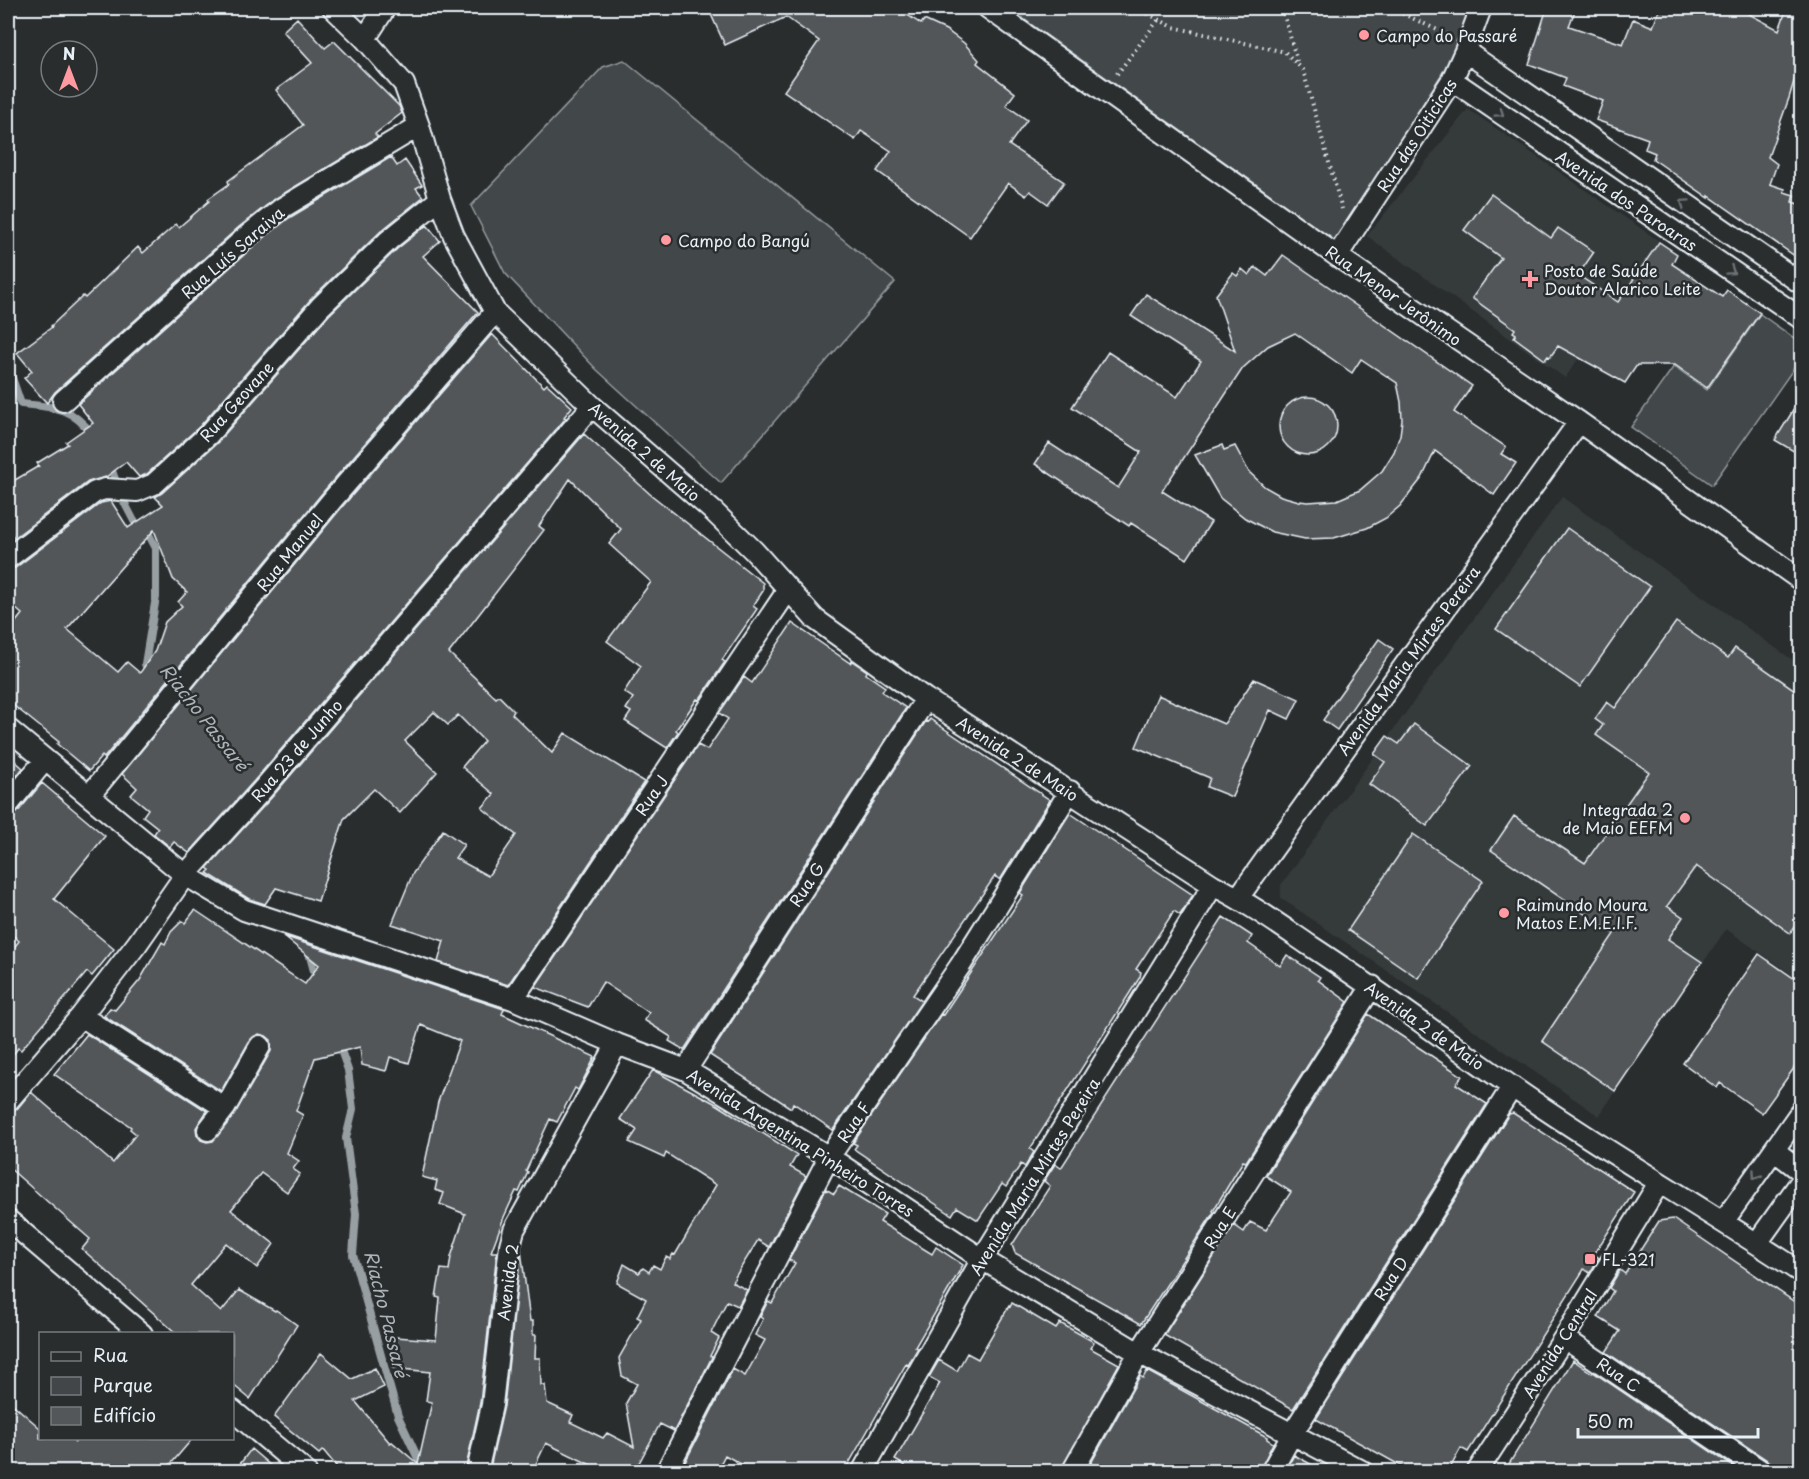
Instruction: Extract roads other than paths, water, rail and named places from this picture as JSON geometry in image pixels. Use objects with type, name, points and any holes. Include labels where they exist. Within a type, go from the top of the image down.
[{"type":"street","points":[[333,8],[365,39],[385,8]]},
{"type":"street","name":"Rua Menor Jerônimo","points":[[988,8],[1337,256],[1579,422],[1802,581]]},
{"type":"street","name":"Rua das Oiticicas","points":[[1337,256],[1452,80],[1481,8]]},
{"type":"street","name":"Avenida 2 de Maio","points":[[365,39],[404,84],[454,236],[495,312],[592,406],[713,511],[754,551],[814,619],[926,699],[1372,986],[1512,1087],[1802,1273]]},
{"type":"street","name":"Avenida dos Paroaras","points":[[1466,47],[1802,284]]},
{"type":"street","name":"Avenida dos Paroaras","points":[[1452,80],[1802,319]]},
{"type":"street","name":"Rua Luís Saraiva","points":[[63,401],[247,236],[282,208],[419,126]]},
{"type":"street","name":"Rua Geovane","points":[[8,558],[95,492],[105,489],[137,491],[154,484],[208,434],[328,300],[389,240],[440,199]]},
{"type":"street","name":"Rua Manuel","points":[[89,796],[333,499],[495,312]]},
{"type":"street","name":"Rua 23 de Junho","points":[[8,1101],[81,1016],[137,944],[185,875],[263,789],[592,406]]},
{"type":"street","name":"Avenida Maria Mirtes Pereira","points":[[1238,898],[1579,422]]},
{"type":"street","name":"Rua J","points":[[513,999],[788,590]]},
{"type":"street","name":"Rua G","points":[[686,1070],[926,699]]},
{"type":"street","name":"Avenida Argentina Pinheiro Torres","points":[[8,729],[185,875],[244,910],[513,999],[617,1044],[686,1070],[829,1157],[982,1259],[1139,1353],[1364,1472]]},
{"type":"street","points":[[8,805],[45,760]]},
{"type":"street","name":"Rua F","points":[[666,1472],[829,1157],[960,966],[1070,791]]},
{"type":"street","name":"Avenida Maria Mirtes Pereira","points":[[862,1472],[982,1259],[1213,885]]},
{"type":"street","name":"Rua E","points":[[1072,1472],[1139,1353],[1372,986]]},
{"type":"street","points":[[81,1016],[225,1108]]},
{"type":"street","name":"Avenida 2","points":[[477,1472],[493,1395],[510,1245],[514,1230],[617,1044]]},
{"type":"street","points":[[208,1130],[225,1108],[260,1046]]},
{"type":"street","name":"Rua D","points":[[1271,1472],[1292,1434],[1512,1087]]},
{"type":"street","points":[[1724,1222],[1802,1110]]},
{"type":"street","points":[[1774,1150],[1802,1172]]},
{"type":"street","points":[[1757,1244],[1802,1180]]},
{"type":"street","name":"Avenida Central","points":[[1477,1472],[1564,1338],[1659,1183]]},
{"type":"street","points":[[8,1220],[140,1332]]},
{"type":"street","name":"Rua C","points":[[1564,1338],[1762,1472]]},
{"type":"street","points":[[234,1412],[306,1472]]},
{"type":"waterway","name":"Riacho Passaré","points":[[8,366],[21,404],[52,407],[69,413],[92,434]]},
{"type":"waterway","name":"Riacho Passaré","points":[[110,465],[121,496],[134,521],[148,533],[156,548],[156,597],[145,664],[149,674],[184,715]]},
{"type":"waterway","name":"Riacho Passaré","points":[[308,949],[317,982]]},
{"type":"waterway","name":"Riacho Passaré","points":[[338,1042],[348,1070],[353,1109],[346,1138],[356,1214],[353,1255],[398,1416],[422,1467]]},
{"type":"place","name":"Campo do Passaré","points":[[1364,35]]},
{"type":"place","name":"Campo do Bangú","points":[[666,240]]},
{"type":"place","name":"Posto de Saúde Doutor Alarico Leite","points":[[1530,279]]},
{"type":"place","name":"Integrada 2 de Maio EEFM","points":[[1685,818]]},
{"type":"place","name":"Raimundo Moura Matos E.M.E.I.F.","points":[[1504,913]]},
{"type":"place","name":"FL-321","points":[[1590,1259]]}]
